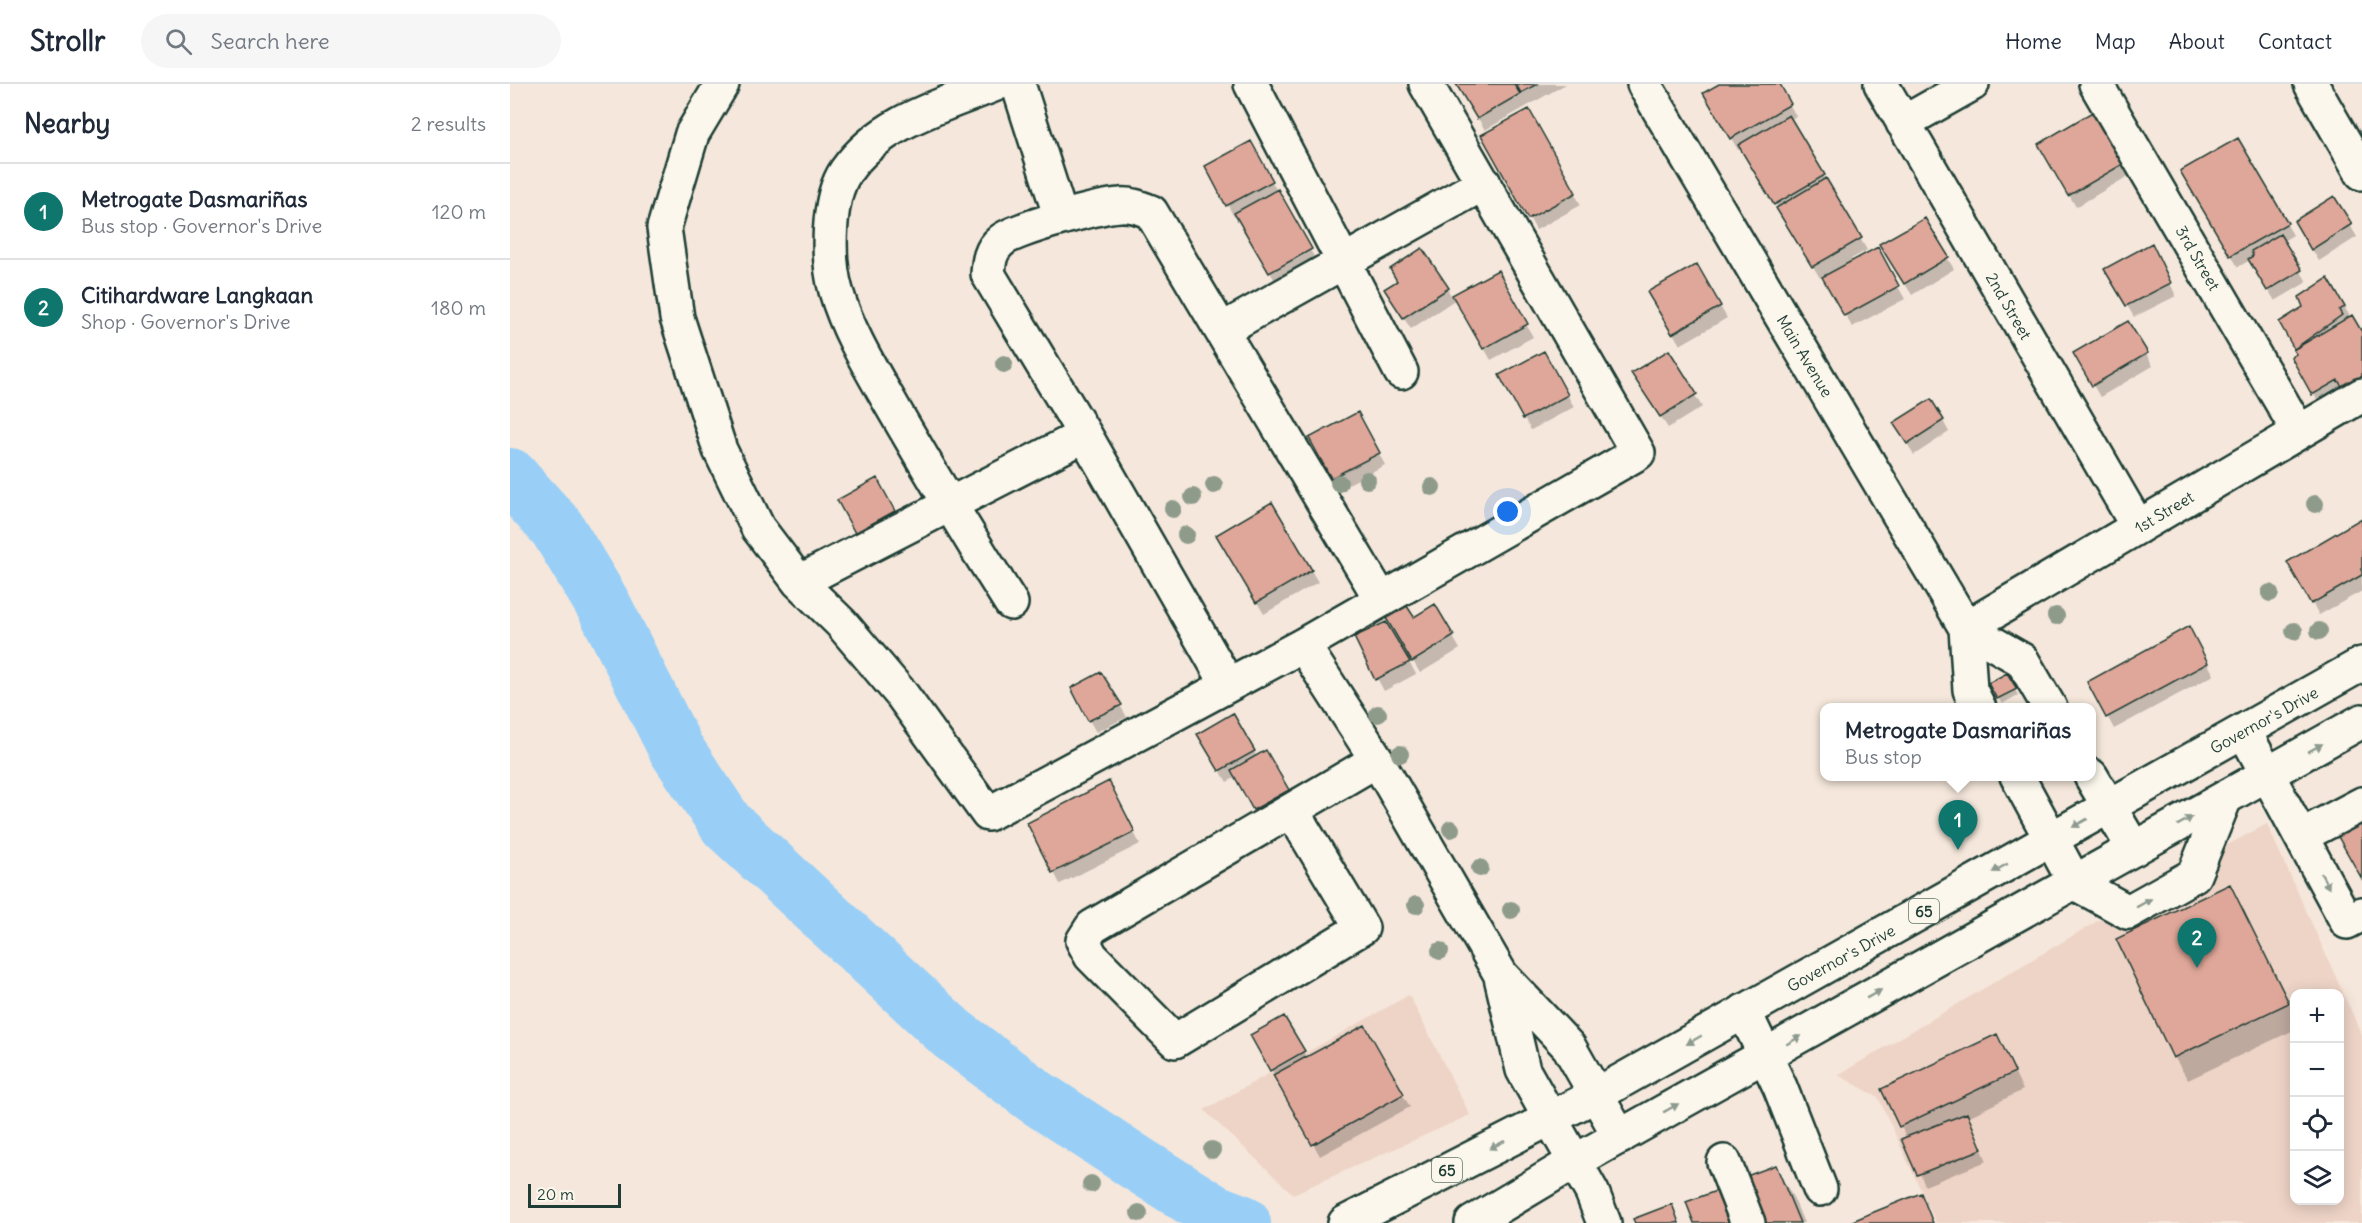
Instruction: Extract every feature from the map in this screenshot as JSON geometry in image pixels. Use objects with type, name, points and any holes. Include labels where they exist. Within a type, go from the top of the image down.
[{"type":"street","points":[[722,84],[692,134],[664,228],[677,318],[720,450],[758,528],[799,582],[841,623],[902,695],[988,814],[1303,645],[1381,598],[1638,453],[1426,84]]},
{"type":"street","points":[[996,84],[897,123],[865,148],[844,173],[831,213],[829,255],[836,291],[866,361],[949,505],[1011,603]]},
{"type":"street","points":[[1018,84],[1060,218]]},
{"type":"street","points":[[1251,84],[1401,372]]},
{"type":"street","name":"Main Avenue","points":[[1644,84],[1966,627],[1970,690],[1976,703]]},
{"type":"street","name":"2nd Street","points":[[1881,84],[2138,527]]},
{"type":"street","points":[[1904,123],[1972,84]]},
{"type":"street","name":"3rd Street","points":[[2096,84],[2299,432]]},
{"type":"street","points":[[2311,84],[2362,173]]},
{"type":"street","points":[[1222,330],[1484,183]]},
{"type":"street","points":[[1228,686],[1085,435],[988,274],[990,255],[1002,239],[1060,218],[1120,205],[1134,205],[1151,212],[1381,598]]},
{"type":"street","name":"1st Street","points":[[1966,627],[2362,395]]},
{"type":"street","points":[[799,582],[1085,435]]},
{"type":"street","name":"Main Avenue","points":[[1966,627],[2022,660],[2047,703]]},
{"type":"street","points":[[1303,645],[1377,760],[1501,975],[1567,1045],[1620,1137]]},
{"type":"street","name":"Governor's Drive","points":[[1345,1223],[1596,1095],[2362,664]]},
{"type":"street","points":[[1472,1223],[1574,1162],[2362,722]]},
{"type":"street","points":[[2244,731],[2347,922],[2362,914]]},
{"type":"street","points":[[1292,811],[1362,928],[1175,1041],[1091,956],[1083,941],[1092,927],[1377,760]]},
{"type":"street","points":[[2019,781],[2075,883],[2128,912],[2194,875],[2225,798]]},
{"type":"street","points":[[2093,781],[2134,849]]},
{"type":"street","points":[[2301,836],[2362,804]]},
{"type":"street","points":[[1501,975],[1523,1070],[1592,1192],[1604,1223]]},
{"type":"street","points":[[1744,1011],[1780,1087],[1820,1189]]},
{"type":"street","points":[[1724,1162],[1748,1223]]},
{"type":"shaded area","points":[[2267,824],[2341,989],[2290,989],[2290,1205],[2344,1205],[2344,995],[2362,1035],[2362,1223],[1936,1223],[1878,1097],[1838,1075],[2214,852]]},
{"type":"shaded area","points":[[1409,995],[1470,1115],[1293,1194],[1204,1110]]},
{"type":"building","points":[[1456,84],[1514,84],[1520,94],[1477,119]]},
{"type":"building","points":[[1516,84],[1537,84],[1521,93]]},
{"type":"building","points":[[1719,84],[1780,84],[1791,104],[1730,139],[1703,93]]},
{"type":"building","points":[[2099,108],[2130,160],[2068,196],[2038,144]]},
{"type":"building","points":[[1529,109],[1576,193],[1528,219],[1481,135]]},
{"type":"building","points":[[1789,115],[1825,175],[1774,205],[1738,145]]},
{"type":"building","points":[[2238,138],[2288,223],[2230,256],[2180,171]]},
{"type":"building","points":[[1251,141],[1273,181],[1226,206],[1205,166]]},
{"type":"building","points":[[1826,178],[1862,238],[1812,267],[1776,208]]},
{"type":"building","points":[[1278,189],[1312,249],[1269,273],[1234,213]]},
{"type":"building","points":[[2334,196],[2352,224],[2311,250],[2294,221]]},
{"type":"building","points":[[1925,218],[1949,257],[1904,284],[1879,244]]},
{"type":"building","points":[[2280,234],[2302,270],[2267,291],[2248,259],[2253,256],[2251,251]]},
{"type":"building","points":[[2152,243],[2171,283],[2126,306],[2104,269]]},
{"type":"building","points":[[1878,247],[1899,286],[1844,316],[1822,277]]},
{"type":"building","points":[[1422,248],[1449,288],[1403,318],[1384,289],[1397,281],[1390,269]]},
{"type":"building","points":[[1697,264],[1721,306],[1672,334],[1647,292]]},
{"type":"building","points":[[1498,270],[1528,324],[1483,349],[1452,295]]},
{"type":"building","points":[[2328,278],[2345,307],[2339,310],[2342,315],[2294,349],[2279,322],[2303,307],[2299,297]]},
{"type":"building","points":[[2352,315],[2362,332],[2362,389],[2348,397],[2338,380],[2312,395],[2291,357],[2296,354],[2293,350]]},
{"type":"building","points":[[2128,321],[2148,353],[2092,386],[2073,353]]},
{"type":"building","points":[[1669,350],[1697,394],[1660,417],[1631,373]]},
{"type":"building","points":[[1544,351],[1568,395],[1523,419],[1499,375]]},
{"type":"building","points":[[1931,399],[1944,420],[1907,444],[1893,423]]},
{"type":"building","points":[[1358,412],[1380,453],[1331,478],[1309,438]]},
{"type":"building","points":[[877,478],[895,511],[855,533],[837,500]]},
{"type":"building","points":[[1272,502],[1312,570],[1256,603],[1216,535]]},
{"type":"building","points":[[2362,518],[2362,575],[2311,604],[2287,562]]},
{"type":"building","points":[[1403,600],[1414,617],[1435,604],[1454,636],[1412,662],[1383,613]]},
{"type":"building","points":[[1386,622],[1410,662],[1375,680],[1354,637]]},
{"type":"building","points":[[2189,626],[2208,663],[2106,718],[2087,682]]},
{"type":"building","points":[[1101,672],[1122,705],[1088,721],[1071,688]]},
{"type":"building","points":[[2007,673],[2017,689],[1997,699],[1988,683]]},
{"type":"building","points":[[1233,713],[1255,751],[1219,771],[1197,734]]},
{"type":"building","points":[[1266,750],[1289,790],[1253,810],[1231,770]]},
{"type":"building","points":[[1109,781],[1135,832],[1052,873],[1027,823]]},
{"type":"building","points":[[2362,809],[2362,879],[2332,826]]},
{"type":"building","points":[[2230,884],[2289,1003],[2173,1058],[2116,939]]},
{"type":"building","points":[[1284,1016],[1305,1051],[1270,1071],[1250,1035]]},
{"type":"building","points":[[1365,1025],[1404,1094],[1312,1145],[1273,1075]]},
{"type":"building","points":[[1997,1034],[2015,1072],[1899,1127],[1881,1089]]},
{"type":"building","points":[[1967,1113],[1982,1149],[1917,1175],[1901,1139]]},
{"type":"building","points":[[1776,1165],[1800,1223],[1762,1223],[1744,1177]]},
{"type":"building","points":[[1716,1191],[1729,1223],[1694,1223],[1686,1202]]},
{"type":"building","points":[[1921,1193],[1933,1223],[1848,1223],[1869,1214]]},
{"type":"building","points":[[1672,1204],[1679,1223],[1635,1223],[1633,1219]]},
{"type":"waterway","points":[[510,476],[557,528],[604,606],[676,749],[727,825],[952,1034],[1036,1097],[1138,1164],[1214,1212],[1243,1223]]},
{"type":"place","name":"Metrogate Dasmariñas","points":[[1958,850]]},
{"type":"place","name":"Citihardware Langkaan","points":[[2197,968]]}]
